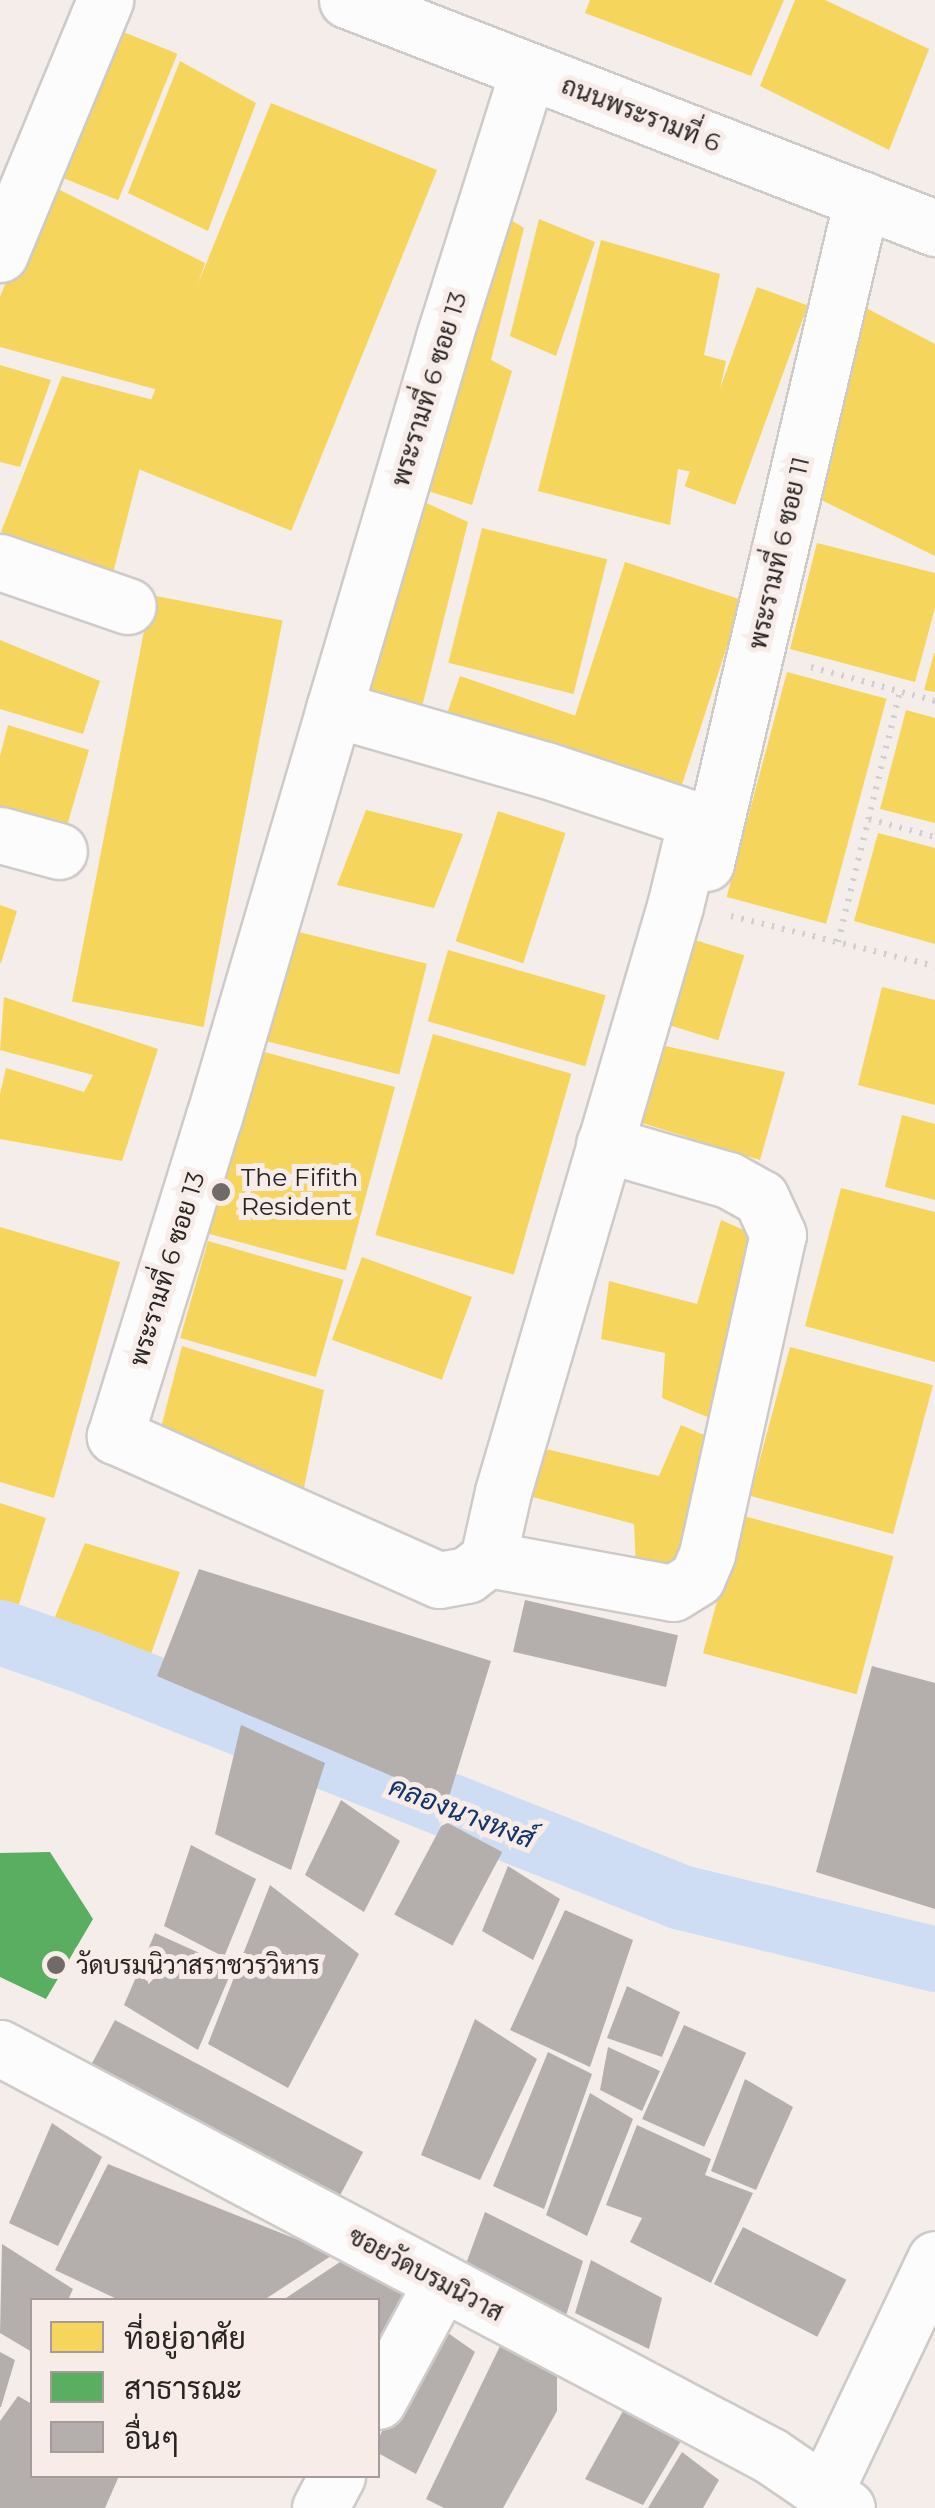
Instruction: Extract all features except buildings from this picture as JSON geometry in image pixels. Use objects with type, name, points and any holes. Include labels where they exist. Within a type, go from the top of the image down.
[{"type":"street","points":[[0,254],[105,0]]},
{"type":"street","name":"ถนนพระรามที่ 6","points":[[347,0],[935,228]]},
{"type":"street","name":"พระรามที่ 6 ซอย 13","points":[[488,1559],[467,1575],[439,1580],[115,1436],[528,70]]},
{"type":"street","name":"พระรามที่ 6 ซอย 11","points":[[696,907],[862,199]]},
{"type":"street","points":[[0,562],[128,606]]},
{"type":"street","points":[[334,709],[546,770],[696,820],[503,1492],[488,1559],[673,1593],[697,1578],[707,1554],[778,1235],[761,1198],[728,1180],[604,1144]]},
{"type":"street","points":[[0,835],[59,852]]},
{"type":"street","name":"ซอยวัดบรมนิวาส","points":[[0,2048],[770,2456],[836,2501]]},
{"type":"street","points":[[836,2501],[935,2259]]},
{"type":"street","points":[[380,2397],[442,2282]]},
{"type":"street","points":[[320,2508],[336,2478]]},
{"type":"path","points":[[756,652],[935,701]]},
{"type":"path","points":[[838,942],[900,692]]},
{"type":"path","points":[[869,819],[935,836]]},
{"type":"path","points":[[696,907],[935,966]]},
{"type":"waterway","name":"คลองนางหงส์","points":[[0,1632],[89,1663],[681,1897],[935,1959]]},
{"type":"place","name":"The Fifith Resident","points":[[221,1192]]},
{"type":"place","name":"วัดบรมนิวาสราชวรวิหาร","points":[[56,1965]]}]
